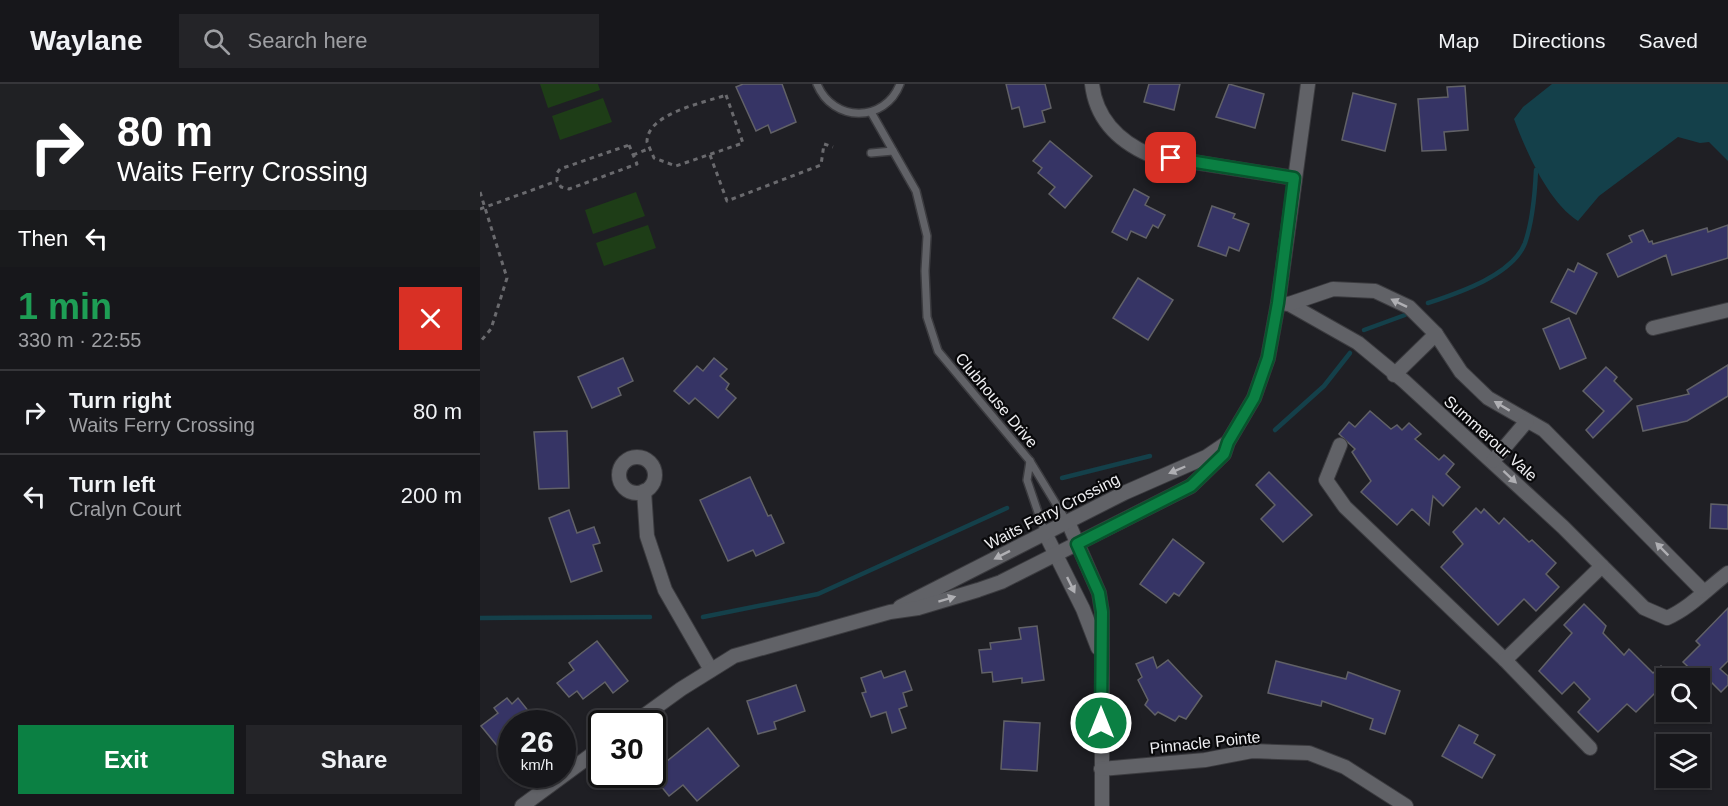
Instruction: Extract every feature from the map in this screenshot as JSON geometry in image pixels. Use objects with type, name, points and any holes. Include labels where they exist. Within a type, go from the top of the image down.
[{"type":"street","points":[[1092,84],[1099,113],[1115,134],[1131,147],[1150,155],[1294,178]]},
{"type":"street","name":"Waits Ferry Crossing","points":[[653,710],[734,656],[978,590],[1077,544],[1191,486],[1213,467],[1224,454],[1257,388],[1283,303],[1294,178],[1308,84]]},
{"type":"street","points":[[1283,303],[1333,289],[1375,291],[1408,307],[1436,334],[1461,372],[1488,398],[1544,430],[1703,591],[1728,573]]},
{"type":"street","name":"Summerour Vale","points":[[1283,303],[1358,343],[1493,461],[1644,608],[1667,618],[1681,612],[1703,591]]},
{"type":"street","points":[[1653,328],[1728,310]]},
{"type":"street","points":[[1394,375],[1436,334]]},
{"type":"street","points":[[1493,461],[1527,422]]},
{"type":"street","name":"Waits Ferry Crossing","points":[[890,612],[1124,493],[1206,457],[1228,442]]},
{"type":"street","points":[[1340,445],[1326,480],[1345,507],[1505,660],[1590,748]]},
{"type":"street","points":[[644,491],[647,536],[665,590],[711,670]]},
{"type":"street","points":[[1068,522],[1099,593],[1102,612],[1102,806]]},
{"type":"street","points":[[1045,533],[1101,654]]},
{"type":"street","points":[[1505,660],[1602,566]]},
{"type":"street","name":"Pinnacle Pointe","points":[[1101,769],[1205,760],[1252,751],[1309,753],[1346,767],[1406,806]]},
{"type":"street","points":[[522,806],[588,757]]},
{"type":"lane","points":[[817,84],[826,100],[842,111],[852,114],[871,112],[888,103],[900,84]]},
{"type":"lane","name":"Clubhouse Drive","points":[[871,112],[916,191],[927,236],[927,317],[938,351],[1030,461],[1068,522]]},
{"type":"lane","points":[[871,153],[894,151]]},
{"type":"lane","name":"Clubhouse Drive","points":[[1030,461],[1027,480],[1045,533]]},
{"type":"path","points":[[726,95],[743,143],[675,166],[659,161],[648,149],[647,136],[658,120],[726,95]]},
{"type":"path","points":[[710,154],[727,201],[821,165],[824,144],[833,147]]},
{"type":"path","points":[[630,145],[633,154],[637,164],[569,189],[561,187],[557,182],[557,173],[560,169],[630,145]]},
{"type":"path","points":[[633,154],[648,149]]},
{"type":"path","points":[[480,209],[557,182]]},
{"type":"path","points":[[480,192],[487,206],[507,278],[490,329],[480,342]]},
{"type":"green space","points":[[540,84],[598,84],[600,90],[548,108]]},
{"type":"green space","points":[[603,98],[612,122],[560,140],[552,116]]},
{"type":"green space","points":[[636,192],[645,216],[593,234],[585,210]]},
{"type":"green space","points":[[648,225],[656,248],[604,266],[596,243]]},
{"type":"water","points":[[1552,84],[1728,84],[1728,161],[1709,142],[1700,143],[1678,137],[1599,196],[1578,221],[1557,202],[1539,175],[1514,119],[1523,107]]},
{"type":"building","points":[[743,84],[782,84],[796,122],[771,133],[768,125],[756,131],[736,87]]},
{"type":"building","points":[[1006,84],[1045,84],[1051,108],[1042,111],[1045,122],[1024,127],[1019,107],[1012,109]]},
{"type":"building","points":[[1149,84],[1180,84],[1174,110],[1144,102]]},
{"type":"building","points":[[1229,84],[1264,94],[1255,128],[1216,117]]},
{"type":"building","points":[[1465,86],[1468,130],[1444,132],[1446,150],[1422,151],[1418,99],[1448,97],[1447,87]]},
{"type":"building","points":[[1353,93],[1396,104],[1385,151],[1342,140]]},
{"type":"building","points":[[1050,141],[1092,176],[1065,208],[1049,194],[1055,187],[1038,173],[1042,168],[1033,161]]},
{"type":"building","points":[[1134,189],[1149,197],[1145,205],[1165,215],[1158,228],[1153,225],[1146,238],[1131,231],[1127,240],[1112,232]]},
{"type":"building","points":[[1212,206],[1235,214],[1233,218],[1249,224],[1239,251],[1229,247],[1226,256],[1198,246]]},
{"type":"building","points":[[1728,225],[1728,258],[1672,275],[1666,255],[1618,277],[1607,254],[1632,242],[1629,236],[1643,230],[1649,242],[1652,241],[1653,244],[1707,228],[1708,232]]},
{"type":"building","points":[[1578,263],[1597,273],[1576,314],[1551,302],[1568,269],[1574,272]]},
{"type":"building","points":[[1138,278],[1173,300],[1148,340],[1113,318]]},
{"type":"building","points":[[1569,318],[1586,358],[1560,369],[1543,329]]},
{"type":"building","points":[[623,358],[633,381],[618,388],[621,395],[592,408],[578,377]]},
{"type":"building","points":[[714,358],[727,369],[720,376],[729,384],[726,389],[736,398],[718,418],[695,398],[689,404],[674,391],[697,366],[703,371]]},
{"type":"building","points":[[1728,365],[1728,396],[1687,421],[1643,431],[1637,406],[1689,394],[1687,390]]},
{"type":"building","points":[[1606,367],[1617,377],[1614,381],[1632,399],[1593,438],[1586,430],[1604,411],[1583,391]]},
{"type":"building","points":[[1370,411],[1391,429],[1397,425],[1402,430],[1409,423],[1421,434],[1415,439],[1439,460],[1444,455],[1454,464],[1446,474],[1460,487],[1443,506],[1433,496],[1429,525],[1412,509],[1397,525],[1361,492],[1371,481],[1352,452],[1355,449],[1339,434],[1349,422],[1355,427]]},
{"type":"building","points":[[567,431],[569,488],[539,489],[534,432]]},
{"type":"building","points":[[1269,472],[1312,515],[1283,542],[1261,519],[1275,505],[1256,485]]},
{"type":"building","points":[[750,477],[768,516],[771,515],[784,543],[756,556],[753,550],[728,561],[700,500]]},
{"type":"building","points":[[1711,504],[1728,505],[1728,529],[1710,528]]},
{"type":"building","points":[[1476,508],[1481,513],[1484,509],[1499,524],[1504,518],[1556,563],[1546,574],[1559,587],[1536,611],[1524,599],[1498,625],[1441,567],[1463,544],[1453,532]]},
{"type":"building","points":[[569,510],[577,533],[594,527],[600,543],[593,545],[602,571],[571,582],[549,518]]},
{"type":"building","points":[[1173,539],[1204,563],[1179,596],[1174,593],[1166,603],[1140,584]]},
{"type":"building","points":[[1584,604],[1606,626],[1603,633],[1624,655],[1629,649],[1653,673],[1656,670],[1656,692],[1636,712],[1627,704],[1598,732],[1578,712],[1590,699],[1574,682],[1562,694],[1539,671],[1572,633],[1564,625]]},
{"type":"building","points":[[1728,608],[1728,661],[1720,669],[1728,676],[1728,685],[1721,692],[1710,681],[1710,668],[1689,668],[1683,662],[1700,645],[1696,641]]},
{"type":"building","points":[[1037,626],[1044,680],[1022,683],[1022,678],[993,682],[992,672],[982,673],[979,650],[991,649],[990,643],[1021,639],[1019,628]]},
{"type":"building","points":[[597,641],[628,681],[613,693],[605,682],[583,699],[577,691],[569,697],[557,683],[574,670],[569,663]]},
{"type":"building","points":[[1153,657],[1157,668],[1168,660],[1202,696],[1186,719],[1179,716],[1175,721],[1158,712],[1155,715],[1145,705],[1148,700],[1138,680],[1142,677],[1136,664]]},
{"type":"building","points":[[1276,661],[1346,679],[1348,672],[1400,691],[1385,734],[1370,729],[1373,719],[1322,701],[1321,706],[1268,693]]},
{"type":"building","points":[[881,671],[884,678],[905,671],[912,690],[903,693],[907,706],[899,709],[906,728],[892,733],[886,712],[871,717],[862,693],[866,692],[861,678]]},
{"type":"building","points":[[796,685],[805,711],[774,722],[776,729],[758,734],[747,701]]},
{"type":"building","points":[[507,698],[512,704],[518,698],[528,710],[498,710],[498,713],[494,708]]},
{"type":"building","points":[[498,713],[498,747],[481,726]]},
{"type":"building","points":[[1004,721],[1040,723],[1037,771],[1001,769]]},
{"type":"building","points":[[1459,725],[1478,735],[1474,743],[1495,755],[1482,778],[1442,756]]},
{"type":"building","points":[[708,728],[739,766],[697,801],[683,785],[669,796],[662,788],[666,788],[666,762]]},
{"type":"waterway","points":[[1428,303],[1483,281],[1497,273],[1519,254],[1530,225],[1536,170]]},
{"type":"waterway","points":[[1364,330],[1405,315]]},
{"type":"waterway","points":[[1275,430],[1324,386],[1350,353]]},
{"type":"waterway","points":[[1062,478],[1150,456]]},
{"type":"waterway","points":[[703,617],[818,594],[1007,508]]},
{"type":"waterway","points":[[480,618],[650,617]]},
{"type":"route","points":[[1101,723],[1102,612],[1099,593],[1077,544],[1191,486],[1224,454],[1228,442],[1254,398],[1268,358],[1278,303],[1294,178],[1171,158]]}]
